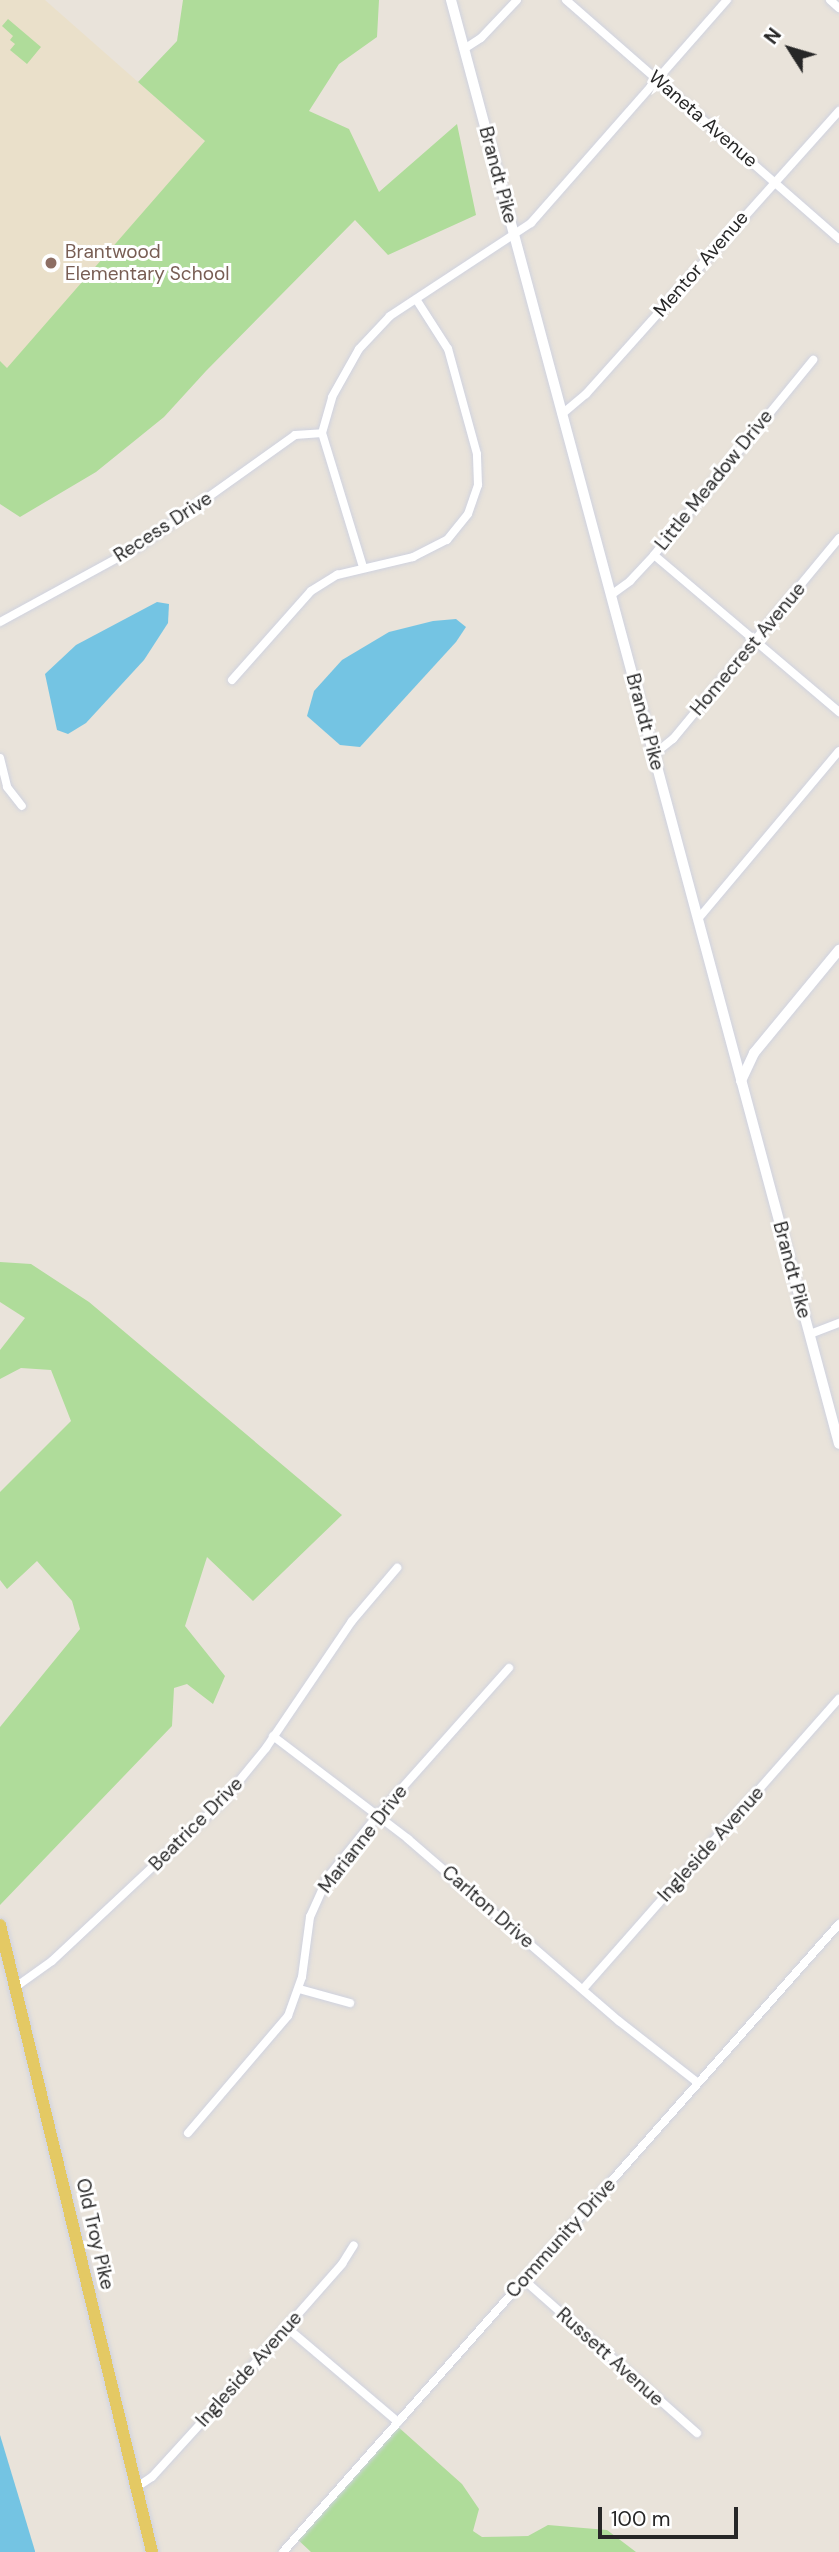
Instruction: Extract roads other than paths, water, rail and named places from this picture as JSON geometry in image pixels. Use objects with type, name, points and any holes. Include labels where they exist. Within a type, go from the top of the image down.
[{"type":"main road","name":"Brandt Pike","points":[[451,0],[839,1444]]},
{"type":"main road","name":"Old Troy Pike","points":[[0,1925],[152,2552]]},
{"type":"street","points":[[464,49],[481,38],[517,0]]},
{"type":"street","name":"Waneta Avenue","points":[[566,0],[839,239]]},
{"type":"street","points":[[363,568],[322,433],[332,397],[359,349],[390,316],[531,223],[727,0]]},
{"type":"street","points":[[830,0],[839,8]]},
{"type":"street","name":"Mentor Avenue","points":[[562,414],[586,394],[839,111]]},
{"type":"street","points":[[232,680],[312,591],[337,575],[413,557],[447,540],[468,514],[478,485],[477,454],[448,349],[416,299]]},
{"type":"street","name":"Little Meadow Drive","points":[[611,595],[654,555],[813,360]]},
{"type":"street","name":"Recess Drive","points":[[0,622],[141,545],[295,435],[322,433]]},
{"type":"street","name":"Homecrest Avenue","points":[[653,755],[673,739],[839,538]]},
{"type":"street","points":[[654,555],[839,712]]},
{"type":"street","points":[[698,919],[839,751]]},
{"type":"street","points":[[0,758],[7,787],[22,806]]},
{"type":"street","points":[[741,1081],[754,1053],[839,950]]},
{"type":"street","points":[[810,1334],[839,1323]]},
{"type":"street","name":"Beatrice Drive","points":[[16,1986],[52,1961],[193,1832],[243,1777],[338,1641],[397,1568]]},
{"type":"street","name":"Marianne Drive","points":[[188,2133],[288,2017],[299,1989],[314,1903],[328,1877],[378,1815],[509,1668]]},
{"type":"street","name":"Ingleside Avenue","points":[[583,1989],[839,1699]]},
{"type":"street","name":"Carlton Drive","points":[[273,1736],[378,1815],[698,2083]]},
{"type":"street","name":"Community Drive","points":[[283,2552],[839,1924]]},
{"type":"street","points":[[299,1989],[350,2003]]},
{"type":"street","name":"Ingleside Avenue","points":[[137,2487],[152,2477],[342,2264],[354,2245]]},
{"type":"street","name":"Russett Avenue","points":[[524,2280],[697,2433]]},
{"type":"street","points":[[286,2327],[398,2422]]},
{"type":"water","points":[[157,602],[169,604],[168,623],[144,660],[86,723],[68,734],[57,730],[45,674],[76,645]]},
{"type":"water","points":[[456,619],[466,627],[456,642],[360,747],[340,745],[307,716],[314,691],[342,660],[389,632],[433,621]]},
{"type":"water","points":[[0,2435],[35,2551],[35,2552],[0,2552]]},
{"type":"place","name":"Brantwood Elementary School","points":[[51,263]]}]
